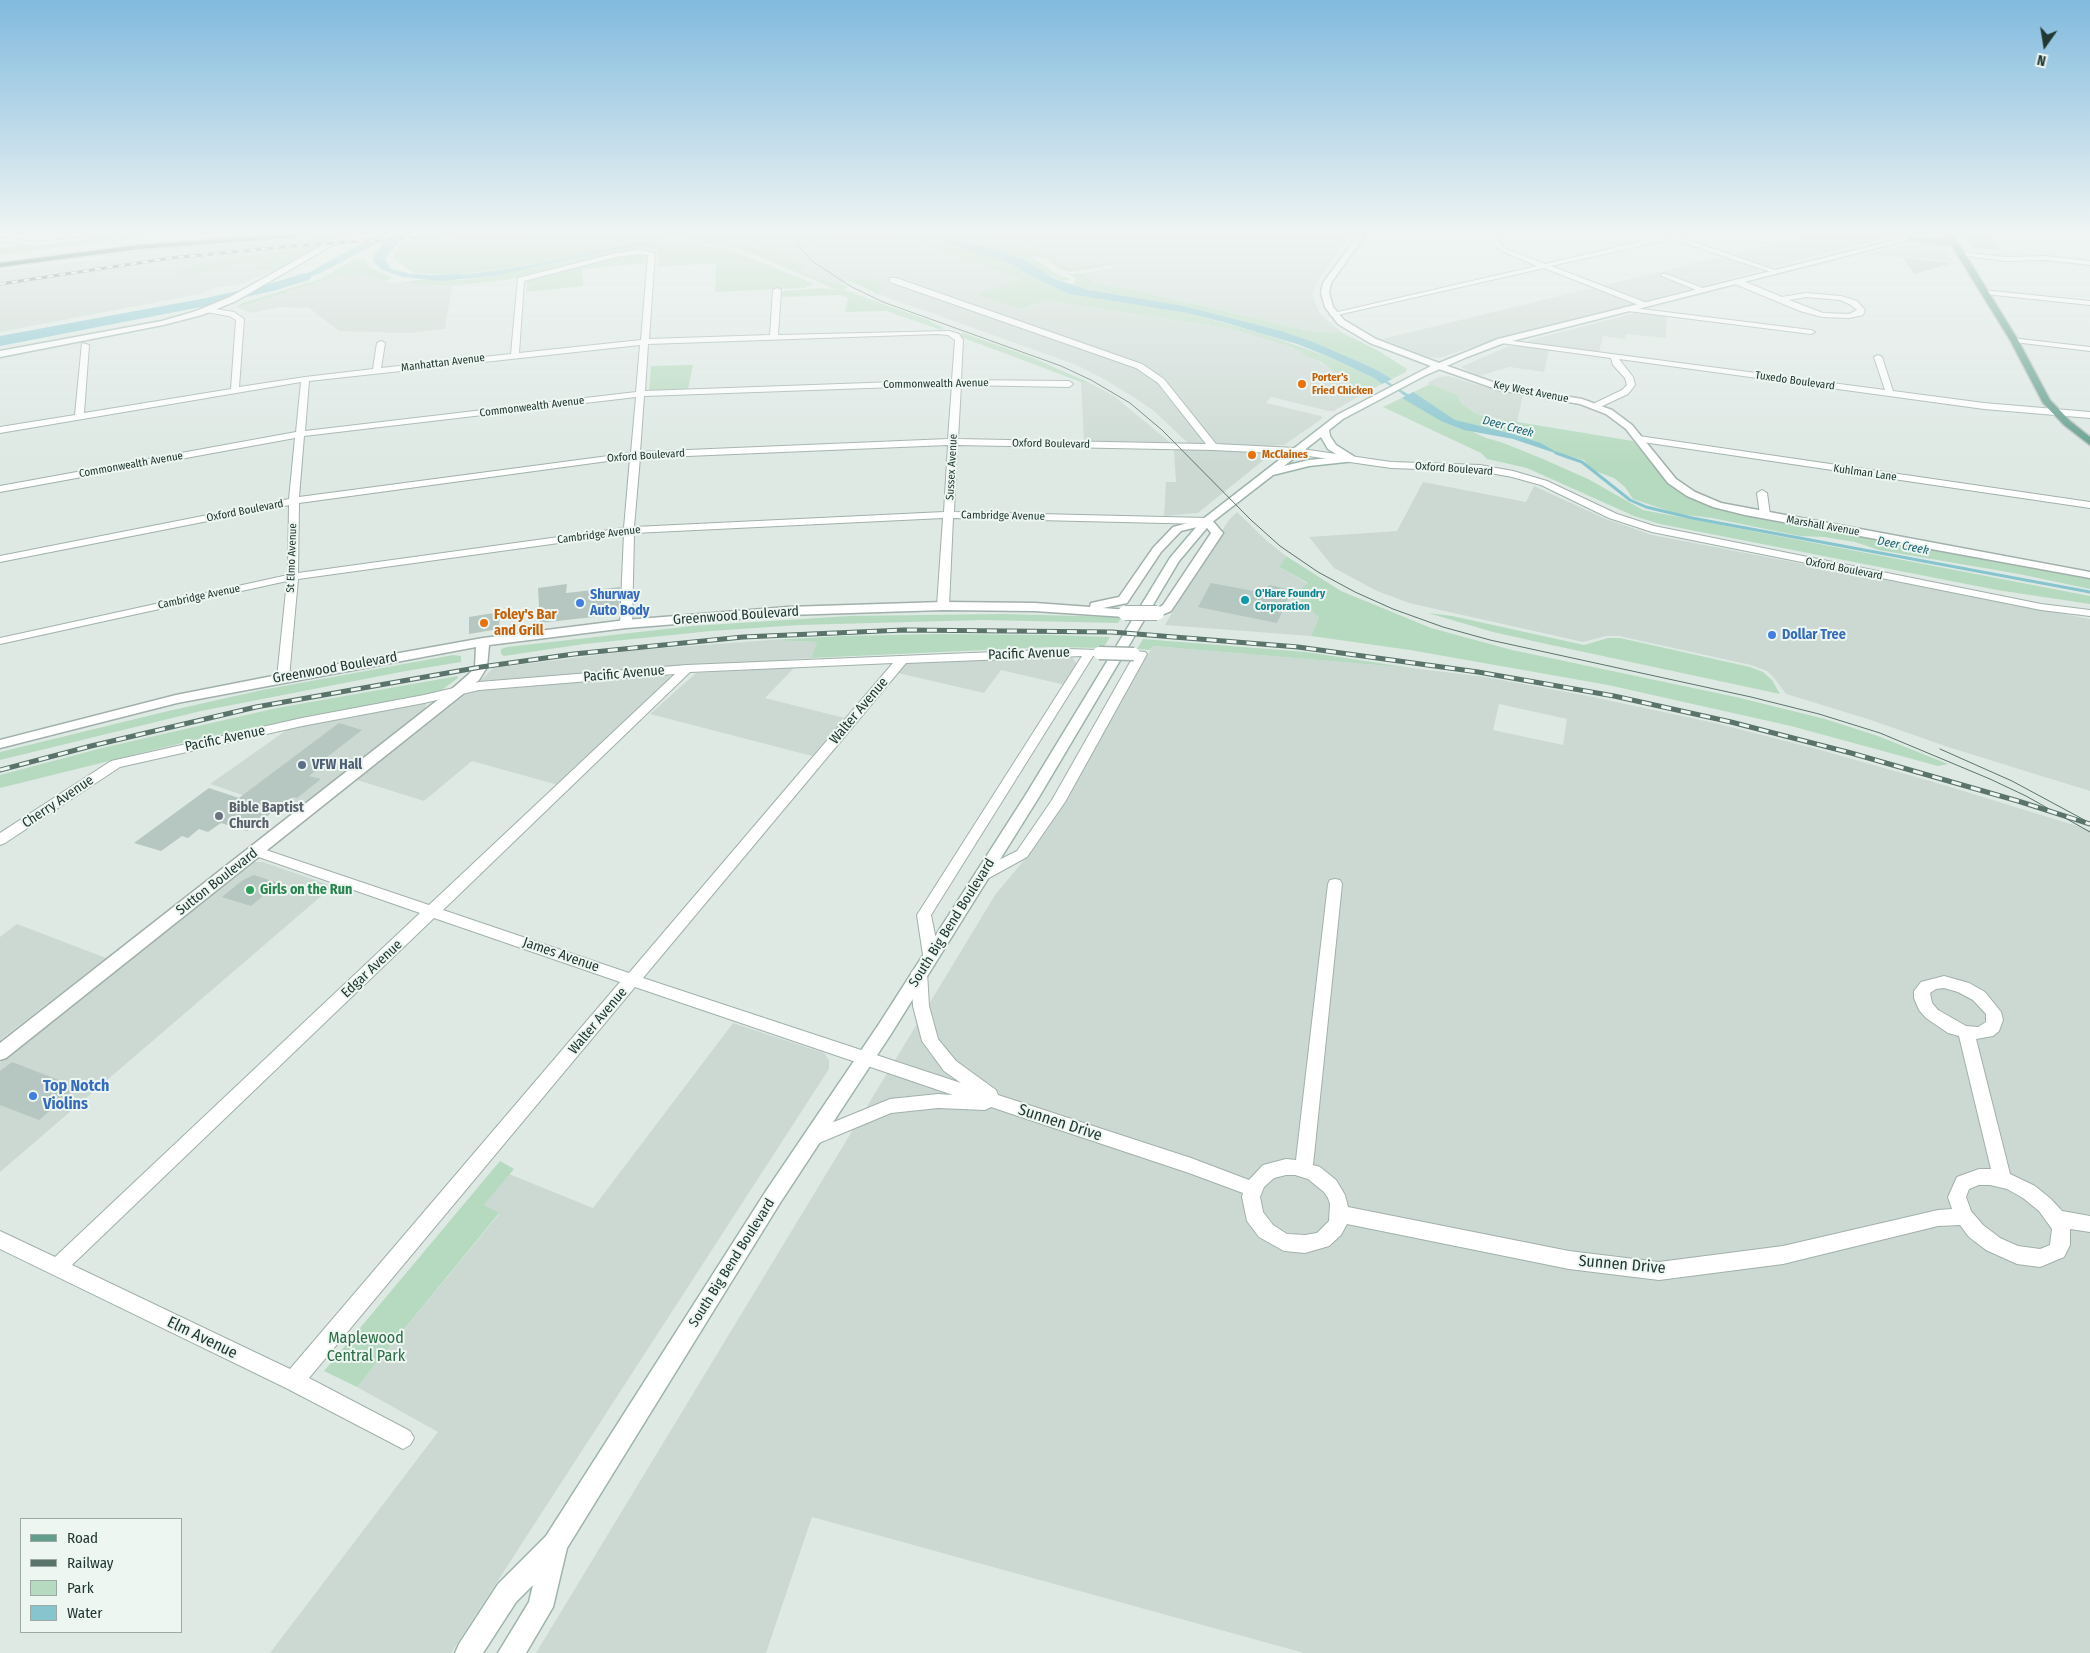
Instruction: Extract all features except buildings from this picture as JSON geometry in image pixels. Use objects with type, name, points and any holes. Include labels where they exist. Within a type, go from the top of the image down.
[{"type":"main road","points":[[0,352],[195,312]]},
{"type":"main road","name":"South Big Bend Boulevard","points":[[468,1653],[507,1593],[555,1545],[773,1197],[866,1059],[1032,797],[1174,560],[1207,521],[1295,450],[1340,418],[1421,374],[1501,341],[1616,312]]},
{"type":"main road","points":[[1997,312],[2041,392],[2056,413],[2090,442]]},
{"type":"main road","name":"Key West Avenue","points":[[1333,314],[1349,328],[1373,341],[1439,366],[1502,388],[1596,406],[1618,417],[1639,439]]},
{"type":"main road","points":[[1324,429],[1328,443],[1350,459]]},
{"type":"main road","name":"Marshall Avenue","points":[[1639,439],[1666,475],[1683,490],[1717,505],[2090,575]]},
{"type":"main road","points":[[1267,473],[1309,463],[1350,459]]},
{"type":"main road","points":[[1123,613],[1123,600],[1157,550],[1177,529],[1207,521]]},
{"type":"main road","name":"Greenwood Boulevard","points":[[0,744],[176,699],[282,678],[483,642],[626,624],[788,611],[943,606],[1157,613],[1168,608],[1217,533],[1207,521]]},
{"type":"main road","points":[[1076,609],[1123,600]]},
{"type":"main road","name":"Sutton Boulevard","points":[[0,1053],[458,691],[474,677],[481,667],[483,642]]},
{"type":"main road","name":"South Big Bend Boulevard","points":[[511,1653],[540,1607],[555,1545]]},
{"type":"street","points":[[223,312],[240,319],[235,390]]},
{"type":"street","points":[[514,355],[518,312]]},
{"type":"street","points":[[626,624],[629,530],[647,312]]},
{"type":"street","points":[[774,337],[776,312]]},
{"type":"street","points":[[985,312],[1139,366],[1161,381],[1213,447]]},
{"type":"street","points":[[1333,314],[1341,312]]},
{"type":"street","points":[[1653,312],[1811,332]]},
{"type":"street","points":[[1813,312],[1822,315],[1850,316],[1860,312]]},
{"type":"street","name":"Manhattan Avenue","points":[[0,430],[305,379],[514,355],[644,342],[950,333]]},
{"type":"street","name":"Sussex Avenue","points":[[943,606],[959,340],[950,333]]},
{"type":"street","points":[[2014,340],[2090,349]]},
{"type":"street","name":"Tuxedo Boulevard","points":[[1501,341],[1890,394],[2056,413],[2090,415]]},
{"type":"street","points":[[378,371],[381,343]]},
{"type":"street","points":[[79,417],[85,345]]},
{"type":"street","points":[[1596,406],[1625,392],[1631,385],[1629,377],[1616,363],[1615,357]]},
{"type":"street","points":[[1878,357],[1890,394]]},
{"type":"street","name":"St Elmo Avenue","points":[[282,678],[293,577],[294,501],[305,379]]},
{"type":"street","name":"Commonwealth Avenue","points":[[0,489],[300,434],[639,394],[957,382],[1069,384]]},
{"type":"street","name":"Kuhlman Lane","points":[[1639,439],[2090,505]]},
{"type":"street","name":"Oxford Boulevard","points":[[0,559],[294,501],[636,455],[954,442],[1213,447],[1295,450],[1398,465],[1480,468],[1513,474],[1544,484],[1613,516],[1652,529],[2033,605],[2090,613]]},
{"type":"street","points":[[1762,493],[1765,515]]},
{"type":"street","name":"Cambridge Avenue","points":[[0,641],[293,577],[629,530],[949,515],[1207,521]]},
{"type":"street","points":[[931,955],[924,915],[1095,652]]},
{"type":"street","name":"Pacific Avenue","points":[[116,764],[292,724],[424,699],[479,686],[687,669],[1095,652],[1138,654],[1058,802],[1022,854],[982,875]]},
{"type":"street","name":"Walter Avenue","points":[[293,1381],[902,660]]},
{"type":"street","name":"Edgar Avenue","points":[[56,1268],[687,669]]},
{"type":"street","name":"Cherry Avenue","points":[[0,840],[116,764]]},
{"type":"street","name":"James Avenue","points":[[255,851],[866,1059]]},
{"type":"street","points":[[1304,1169],[1335,884]]},
{"type":"street","points":[[919,973],[921,1006],[930,1041],[950,1066],[1001,1103]]},
{"type":"street","points":[[1966,1032],[2002,1179]]},
{"type":"street","name":"Sunnen Drive","points":[[866,1059],[1191,1166],[1253,1189]]},
{"type":"street","points":[[813,1138],[890,1106],[938,1101],[1001,1103]]},
{"type":"street","points":[[1277,1168],[1304,1169],[1314,1173],[1330,1186],[1339,1204],[1340,1214],[1334,1229],[1322,1240],[1304,1244],[1284,1242],[1266,1231],[1254,1215],[1251,1197],[1253,1189],[1262,1176],[1277,1168]]},
{"type":"street","points":[[1979,1176],[2002,1179],[2020,1186],[2038,1198],[2057,1220],[2062,1238],[2061,1245],[2057,1251],[2040,1258],[2017,1255],[1993,1244],[1976,1231],[1964,1216],[1958,1197],[1959,1189],[1963,1183],[1979,1176]]},
{"type":"street","name":"Sunnen Drive","points":[[1340,1214],[1569,1260],[1659,1270],[1783,1256],[1938,1218],[1964,1216]]},
{"type":"street","points":[[2057,1220],[2090,1224]]},
{"type":"street","name":"Elm Avenue","points":[[0,1240],[293,1381],[403,1438]]},
{"type":"shaded area","points":[[0,312],[105,312],[0,332]]},
{"type":"shaded area","points":[[314,312],[448,312],[445,329],[407,333],[339,331]]},
{"type":"shaded area","points":[[929,312],[1124,312],[1232,329],[1294,348],[1338,373],[1352,384],[1359,396],[1334,411],[1271,397],[1266,403],[1323,418],[1284,445],[1224,444],[1217,443],[1214,440],[1167,385],[1161,389],[1207,444],[1189,444],[1154,411],[1102,378],[1074,364]]},
{"type":"shaded area","points":[[1229,312],[1319,312],[1343,333],[1309,331]]},
{"type":"shaded area","points":[[1493,312],[1601,312],[1491,341],[1439,358],[1429,357],[1382,339]]},
{"type":"shaded area","points":[[1635,313],[1667,316],[1666,338],[1626,334],[1625,339],[1603,336],[1599,353],[1529,343],[1527,341]]},
{"type":"shaded area","points":[[1515,345],[1549,350],[1544,372],[1509,367],[1479,376],[1461,367],[1509,346]]},
{"type":"shaded area","points":[[1449,376],[1484,387],[1523,394],[1517,423],[1475,413],[1462,404],[1457,395],[1427,383],[1439,377]]},
{"type":"shaded area","points":[[1081,382],[1090,383],[1114,396],[1172,444],[1084,442]]},
{"type":"shaded area","points":[[1174,449],[1266,452],[1270,455],[1198,513],[1164,516],[1166,482],[1176,482]]},
{"type":"shaded area","points":[[1423,482],[1526,502],[1534,486],[1606,519],[1652,535],[2090,619],[2090,791],[1786,694],[1767,671],[1751,665],[1619,636],[1606,636],[1583,642],[1409,603],[1377,591],[1334,568],[1309,537],[1397,531]]},
{"type":"shaded area","points":[[1237,512],[1267,541],[1286,556],[1279,567],[1308,584],[1319,617],[1311,636],[1165,625],[1196,571],[1229,520]]},
{"type":"shaded area","points":[[771,640],[817,642],[811,658],[479,682],[493,668],[638,650]]},
{"type":"shaded area","points":[[1153,646],[1412,668],[1485,677],[1588,696],[1715,723],[1817,749],[1944,785],[2090,830],[2090,1653],[1304,1653],[812,1517],[766,1653],[536,1653],[995,895],[1026,858],[1075,780]],"holes":[[[1499,704],[1567,719],[1563,745],[1493,730]]]},
{"type":"shaded area","points":[[1062,655],[1072,657],[1076,663],[1076,668],[1065,685],[1001,670],[984,693],[898,673],[906,664],[911,662]]},
{"type":"shaded area","points":[[795,667],[765,698],[845,718],[812,756],[650,714],[696,673]]},
{"type":"shaded area","points":[[669,675],[670,679],[558,785],[472,761],[424,801],[357,780],[470,691]]},
{"type":"shaded area","points":[[422,703],[426,704],[426,708],[293,812],[210,784],[291,727]]},
{"type":"shaded area","points":[[255,862],[263,862],[333,886],[0,1172],[0,1063],[245,867]]},
{"type":"shaded area","points":[[17,924],[106,958],[0,1040],[0,937]]},
{"type":"shaded area","points":[[733,1023],[824,1053],[829,1060],[829,1069],[451,1653],[270,1653],[438,1432],[357,1387],[499,1214],[484,1205],[509,1174],[593,1208]]},
{"type":"green space","points":[[889,312],[906,312],[944,328],[941,330]]},
{"type":"green space","points":[[1124,312],[1182,312],[1264,334],[1332,358],[1374,378],[1382,384],[1359,396],[1352,384],[1321,362],[1308,357],[1294,348],[1232,329]]},
{"type":"green space","points":[[1202,312],[1229,312],[1309,331],[1343,333],[1377,350],[1407,369],[1406,372],[1392,379],[1375,369],[1348,358]]},
{"type":"green space","points":[[963,333],[1031,357],[1090,383],[1081,382],[961,337],[960,334]]},
{"type":"green space","points":[[693,365],[688,389],[649,391],[651,366]]},
{"type":"green space","points":[[1430,384],[1457,395],[1462,404],[1475,413],[1487,417],[1633,441],[1672,487],[1707,505],[1759,518],[2090,578],[2090,589],[2019,574],[1879,550],[1855,542],[1824,537],[1800,536],[1712,518],[1678,514],[1633,499],[1625,487],[1614,478],[1592,470],[1584,460],[1552,451],[1541,443],[1513,434],[1469,425],[1473,432],[1588,479],[1643,510],[2090,596],[2090,604],[1997,590],[1660,524],[1634,516],[1527,468],[1487,459],[1481,453],[1383,407]]},
{"type":"green space","points":[[1286,556],[1341,591],[1431,628],[1512,650],[1736,697],[1825,719],[1878,736],[1948,764],[1938,766],[1791,726],[1608,685],[1410,650],[1311,636],[1319,617],[1301,602],[1301,589],[1308,583],[1279,567]]},
{"type":"green space","points":[[1428,613],[1452,616],[1584,645],[1608,638],[1620,638],[1750,667],[1763,672],[1772,680],[1780,694],[1493,632]]},
{"type":"green space","points":[[1000,614],[1122,617],[1118,623],[983,620],[799,625],[711,631],[584,644],[504,656],[501,654],[501,649],[507,647],[692,626],[849,616]]},
{"type":"green space","points":[[939,634],[1110,637],[1103,648],[1050,647],[811,658],[817,642],[771,640]]},
{"type":"green space","points":[[1143,639],[1306,652],[1412,668],[1153,646],[1150,650],[1137,649]]},
{"type":"green space","points":[[453,655],[461,656],[461,662],[201,711],[0,760],[0,752],[164,712],[262,690]]},
{"type":"green space","points":[[458,676],[458,678],[439,692],[198,739],[0,788],[0,775],[102,748],[277,708]]},
{"type":"green space","name":"Maplewood Central Park","points":[[500,1161],[514,1169],[484,1205],[499,1213],[357,1387],[324,1371]]},
{"type":"water","points":[[1182,312],[1207,312],[1281,331],[1313,342],[1375,369],[1392,379],[1382,384],[1374,378],[1332,358],[1297,344]]},
{"type":"water","points":[[1413,392],[1455,420],[1541,443],[1561,455],[1513,439],[1464,430],[1441,421],[1402,398]]},
{"type":"waterway","points":[[0,341],[152,312]]},
{"type":"waterway","name":"Deer Creek","points":[[1383,380],[1405,394]]},
{"type":"waterway","name":"Deer Creek","points":[[1403,393],[1412,398]]},
{"type":"waterway","name":"Deer Creek","points":[[1556,453],[1582,462],[1630,500],[1646,507],[1692,518],[2090,592]]},
{"type":"tram line","points":[[911,312],[1061,366],[1091,380],[1130,403],[1162,430],[1251,520],[1280,546],[1318,572],[1355,592],[1393,609],[1443,627],[1490,640],[1751,697],[1819,714],[1880,733],[1990,779],[2026,796],[2090,832]]},
{"type":"tram line","points":[[1940,749],[2012,781],[2090,823]]},
{"type":"railway","points":[[0,770],[91,746],[256,707],[481,667],[574,654],[743,637],[904,630],[1112,632],[1298,647],[1478,672],[1614,696],[1731,722],[1851,753],[2018,801],[2090,824]]},
{"type":"place","name":"Porter's Fried Chicken","points":[[1302,384]]},
{"type":"place","name":"McClaines","points":[[1252,455]]},
{"type":"place","name":"O'Hare Foundry Corporation","points":[[1245,600]]},
{"type":"place","name":"Shurway Auto Body","points":[[580,603]]},
{"type":"place","name":"Foley's Bar and Grill","points":[[484,623]]},
{"type":"place","name":"Dollar Tree","points":[[1772,635]]},
{"type":"place","name":"VFW Hall","points":[[302,765]]},
{"type":"place","name":"Bible Baptist Church","points":[[219,816]]},
{"type":"place","name":"Girls on the Run","points":[[250,890]]},
{"type":"place","name":"Top Notch Violins","points":[[33,1096]]}]
